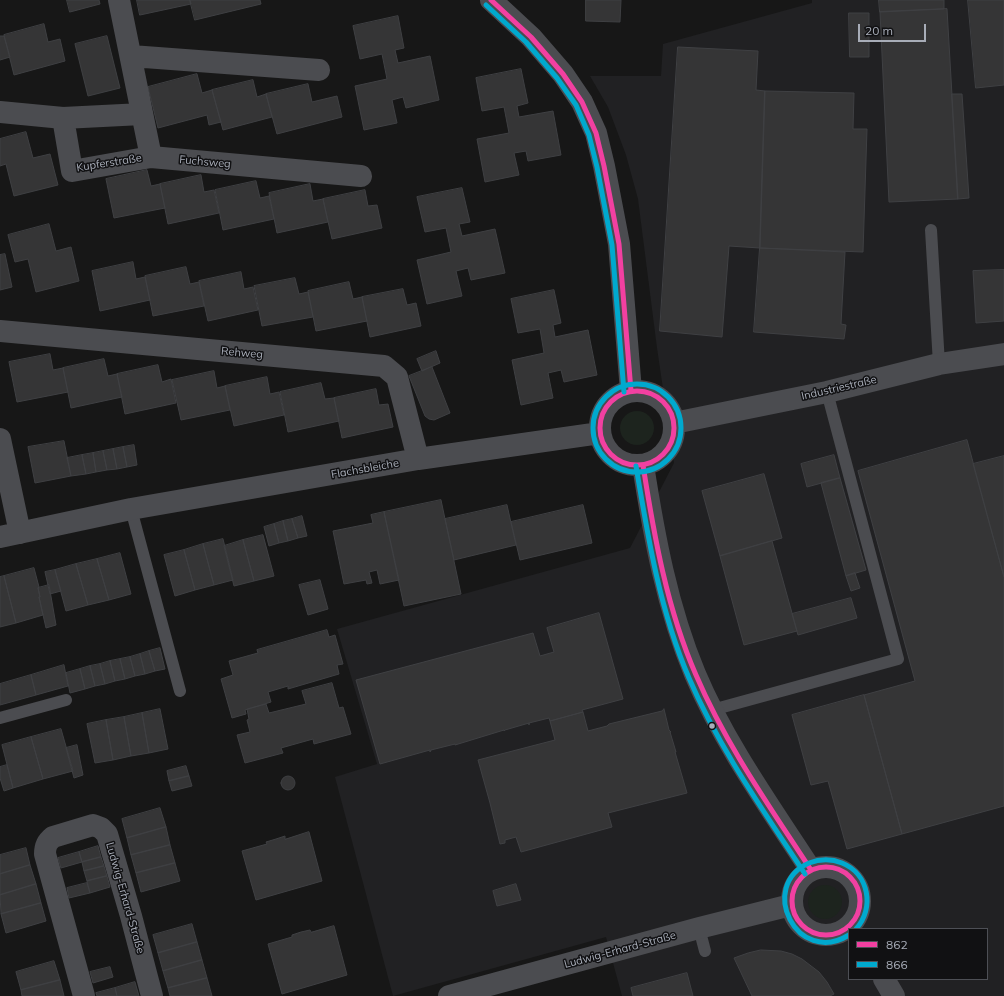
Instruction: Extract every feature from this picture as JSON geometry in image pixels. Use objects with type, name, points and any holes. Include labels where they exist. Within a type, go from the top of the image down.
[{"type":"street","points":[[119,0],[151,156]]},
{"type":"street","points":[[491,0],[531,37],[563,74],[582,102],[596,133],[619,244],[631,391]]},
{"type":"street","points":[[131,56],[319,70]]},
{"type":"street","points":[[0,112],[62,118],[142,114]]},
{"type":"street","name":"Kupferstraße","points":[[62,118],[72,171],[151,156]]},
{"type":"street","name":"Fuchsweg","points":[[151,156],[361,176]]},
{"type":"street","name":"Rehweg","points":[[0,331],[384,366],[397,377],[418,459]]},
{"type":"street","name":"Industriestraße","points":[[674,423],[826,392],[939,364],[1004,354]]},
{"type":"street","points":[[631,391],[646,391],[660,398],[670,408],[674,423],[674,434],[671,446],[664,455],[643,465],[628,465],[615,458],[605,447],[600,433],[601,419],[607,405],[617,396],[631,391]]},
{"type":"street","name":"Flachsbleiche","points":[[10,535],[131,509],[418,459],[600,433]]},
{"type":"street","points":[[0,439],[10,535]]},
{"type":"street","points":[[643,465],[660,563],[684,646],[712,710],[750,776],[811,870]]},
{"type":"street","name":"Ludwig-Erhard-Straße","points":[[84,996],[45,854],[45,849],[48,841],[53,837],[93,825],[101,828],[107,834],[152,996]]},
{"type":"street","points":[[848,929],[836,935],[821,936],[807,930],[796,920],[791,905],[792,891],[800,878],[811,870],[827,867],[843,871],[855,883],[860,898],[858,914],[850,928]]},
{"type":"street","name":"Ludwig-Erhard-Straße","points":[[448,996],[699,928],[791,905]]},
{"type":"street","points":[[885,980],[894,996]]},
{"type":"lane","points":[[931,230],[939,364]]},
{"type":"lane","points":[[712,710],[898,659],[826,392]]},
{"type":"lane","points":[[131,509],[180,691]]},
{"type":"lane","points":[[0,718],[66,700]]},
{"type":"lane","points":[[699,928],[705,951]]},
{"type":"shaded area","points":[[812,0],[1004,0],[1004,996],[622,996],[606,937],[393,996],[335,777],[377,764],[337,629],[630,548],[674,463],[657,348],[638,199],[626,155],[608,107],[590,76],[661,76],[663,44],[812,3]]},
{"type":"shaded area","points":[[634,411],[640,411],[644,412],[651,418],[654,428],[653,435],[647,442],[640,445],[634,445],[630,444],[623,438],[620,431],[620,425],[621,421],[627,414]]},
{"type":"shaded area","points":[[825,885],[837,890],[842,902],[837,914],[825,919],[813,914],[808,902],[813,890]]},
{"type":"building","points":[[67,0],[99,0],[100,4],[70,12]]},
{"type":"building","points":[[137,0],[190,0],[191,4],[140,15]]},
{"type":"building","points":[[190,0],[260,0],[261,4],[195,20]]},
{"type":"building","points":[[586,0],[621,0],[620,22],[586,21]]},
{"type":"building","points":[[879,0],[944,0],[944,9],[880,12]]},
{"type":"building","points":[[968,0],[1004,0],[1004,85],[976,88]]},
{"type":"building","points":[[947,9],[958,199],[889,202],[880,12]]},
{"type":"building","points":[[849,13],[869,13],[869,57],[850,57]]},
{"type":"building","points":[[398,16],[404,48],[395,50],[398,63],[430,56],[439,100],[406,108],[403,97],[392,100],[397,123],[364,130],[355,86],[387,79],[382,54],[360,59],[353,26]]},
{"type":"building","points":[[44,24],[48,42],[60,39],[65,61],[14,75],[4,35]]},
{"type":"building","points":[[0,36],[4,36],[10,57],[0,60]]},
{"type":"building","points":[[107,36],[120,88],[88,96],[75,44]]},
{"type":"building","points":[[678,47],[758,51],[756,90],[765,91],[760,248],[729,246],[722,337],[660,331]]},
{"type":"building","points":[[521,69],[528,103],[517,106],[519,117],[553,111],[561,155],[528,161],[526,151],[514,153],[519,175],[485,182],[477,139],[509,133],[504,107],[482,111],[476,78]]},
{"type":"building","points":[[197,74],[202,93],[212,90],[221,122],[209,125],[207,115],[158,128],[148,87]]},
{"type":"building","points":[[253,80],[257,97],[266,94],[272,117],[223,130],[212,90]]},
{"type":"building","points":[[308,84],[312,102],[337,96],[342,117],[277,134],[266,94]]},
{"type":"building","points":[[765,91],[854,93],[853,129],[867,129],[863,252],[760,248]]},
{"type":"building","points":[[952,94],[962,94],[969,198],[958,199]]},
{"type":"building","points":[[26,132],[33,158],[50,154],[58,185],[14,196],[6,164],[0,166],[0,139]]},
{"type":"building","points":[[147,170],[151,186],[160,184],[165,208],[114,218],[106,179]]},
{"type":"building","points":[[201,175],[204,192],[214,190],[219,213],[168,224],[160,184]]},
{"type":"building","points":[[256,181],[260,198],[269,196],[274,219],[223,230],[215,190]]},
{"type":"building","points":[[310,184],[313,201],[323,199],[328,222],[277,233],[269,193]]},
{"type":"building","points":[[462,188],[470,222],[459,224],[462,236],[495,229],[505,273],[471,280],[468,268],[456,271],[462,296],[427,304],[417,260],[451,252],[446,228],[425,232],[417,197]]},
{"type":"building","points":[[365,190],[368,206],[377,205],[382,228],[332,239],[323,199]]},
{"type":"building","points":[[49,224],[56,251],[71,247],[79,281],[36,292],[28,259],[15,262],[8,235]]},
{"type":"building","points":[[760,248],[845,252],[841,324],[846,325],[844,339],[754,332]]},
{"type":"building","points":[[5,254],[12,287],[0,290],[0,255]]},
{"type":"building","points":[[133,262],[136,279],[145,277],[150,300],[100,311],[92,271]]},
{"type":"building","points":[[186,267],[190,284],[199,282],[204,306],[153,316],[145,276]]},
{"type":"building","points":[[1004,270],[1004,321],[976,323],[973,271]]},
{"type":"building","points":[[241,272],[244,289],[253,287],[258,310],[208,321],[199,281]]},
{"type":"building","points":[[295,278],[299,294],[308,292],[313,317],[262,326],[254,286]]},
{"type":"building","points":[[349,282],[353,299],[362,297],[367,321],[316,331],[308,291]]},
{"type":"building","points":[[403,289],[407,305],[416,303],[421,326],[370,337],[362,297]]},
{"type":"building","points":[[554,290],[561,323],[553,325],[555,337],[588,330],[597,375],[564,382],[561,370],[548,373],[553,398],[521,405],[512,360],[544,353],[540,329],[518,333],[511,299]]},
{"type":"building","points":[[436,351],[440,363],[422,371],[417,359]]},
{"type":"building","points":[[50,354],[53,370],[63,368],[68,392],[17,402],[9,362]]},
{"type":"building","points":[[104,359],[108,376],[117,374],[122,397],[71,408],[63,368]]},
{"type":"building","points":[[158,365],[162,382],[171,379],[176,403],[125,414],[117,374]]},
{"type":"building","points":[[432,367],[450,413],[434,420],[425,416],[409,376]]},
{"type":"building","points":[[214,371],[217,388],[225,386],[230,410],[181,420],[172,380]]},
{"type":"building","points":[[267,377],[270,394],[279,392],[284,415],[234,426],[225,386]]},
{"type":"building","points":[[321,383],[325,399],[334,398],[339,421],[288,432],[280,392]]},
{"type":"building","points":[[376,389],[379,405],[388,404],[393,427],[342,438],[334,398]]},
{"type":"building","points":[[967,440],[1004,577],[1004,806],[902,834],[864,695],[915,681],[858,471]]},
{"type":"building","points":[[64,441],[71,476],[35,483],[28,447]]},
{"type":"building","points":[[134,445],[137,465],[127,467],[123,447]]},
{"type":"building","points":[[123,447],[127,467],[117,469],[113,449]]},
{"type":"building","points":[[113,449],[117,469],[107,470],[103,451]]},
{"type":"building","points":[[103,451],[107,470],[96,472],[93,453]]},
{"type":"building","points":[[93,453],[96,472],[86,474],[82,455]]},
{"type":"building","points":[[82,455],[86,474],[71,476],[67,458]]},
{"type":"building","points":[[834,455],[840,478],[807,487],[801,464]]},
{"type":"building","points":[[1004,456],[1004,577],[973,464]]},
{"type":"building","points":[[764,474],[782,538],[720,556],[702,491]]},
{"type":"building","points":[[840,478],[866,570],[846,576],[821,483]]},
{"type":"building","points":[[441,500],[461,594],[404,606],[384,512]]},
{"type":"building","points":[[507,505],[516,545],[454,560],[445,519]]},
{"type":"building","points":[[583,505],[592,543],[520,560],[511,522]]},
{"type":"building","points":[[384,512],[399,580],[380,584],[377,570],[369,572],[372,583],[367,584],[366,580],[344,584],[333,531],[373,523],[371,515]]},
{"type":"building","points":[[302,516],[307,536],[298,538],[292,519]]},
{"type":"building","points":[[292,519],[298,538],[288,541],[283,521]]},
{"type":"building","points":[[283,521],[288,541],[279,543],[274,524]]},
{"type":"building","points":[[274,524],[279,543],[269,546],[264,527]]},
{"type":"building","points":[[263,535],[274,576],[254,581],[243,540]]},
{"type":"building","points":[[223,539],[233,580],[214,585],[203,544]]},
{"type":"building","points":[[243,540],[254,581],[234,586],[224,546]]},
{"type":"building","points":[[772,541],[797,631],[744,645],[720,556]]},
{"type":"building","points":[[203,544],[214,585],[195,590],[184,550]]},
{"type":"building","points":[[184,550],[195,590],[175,596],[164,555]]},
{"type":"building","points":[[120,553],[131,594],[109,600],[97,559]]},
{"type":"building","points":[[97,559],[109,600],[88,605],[76,564]]},
{"type":"building","points":[[76,564],[88,605],[66,611],[55,570]]},
{"type":"building","points":[[34,568],[39,587],[39,597],[43,615],[16,623],[4,576]]},
{"type":"building","points":[[55,570],[61,591],[50,594],[45,572]]},
{"type":"building","points":[[855,573],[860,588],[851,591],[846,576]]},
{"type":"building","points":[[4,576],[16,623],[0,627],[0,577]]},
{"type":"building","points":[[320,580],[328,609],[308,615],[299,585]]},
{"type":"building","points":[[49,585],[56,625],[46,628],[38,588]]},
{"type":"building","points":[[851,598],[857,618],[798,635],[792,614]]},
{"type":"building","points":[[599,613],[623,699],[582,710],[583,712],[550,721],[549,718],[455,745],[431,750],[430,752],[430,750],[380,764],[356,680],[533,633],[540,656],[554,652],[547,628]]},
{"type":"building","points":[[327,630],[329,637],[335,635],[343,664],[337,665],[339,674],[288,689],[288,686],[268,692],[271,702],[245,710],[246,714],[232,718],[221,679],[233,675],[229,661],[258,653],[257,650]]},
{"type":"building","points":[[160,648],[165,669],[155,671],[149,651]]},
{"type":"building","points":[[149,651],[155,671],[145,674],[140,654]]},
{"type":"building","points":[[140,654],[145,674],[135,676],[130,657]]},
{"type":"building","points":[[130,657],[135,676],[125,679],[120,659]]},
{"type":"building","points":[[120,659],[125,679],[115,681],[110,661]]},
{"type":"building","points":[[110,661],[115,681],[105,684],[100,664]]},
{"type":"building","points":[[100,664],[105,684],[95,686],[90,666]]},
{"type":"building","points":[[64,665],[68,686],[36,695],[31,675]]},
{"type":"building","points":[[90,666],[95,686],[85,689],[80,669]]},
{"type":"building","points":[[80,669],[85,689],[70,693],[66,673]]},
{"type":"building","points":[[31,675],[36,695],[0,705],[0,684]]},
{"type":"building","points":[[332,683],[339,708],[343,707],[351,734],[314,744],[313,739],[281,748],[283,753],[245,763],[237,735],[250,732],[247,720],[249,719],[247,709],[266,704],[269,713],[306,704],[302,691]]},
{"type":"building","points":[[864,695],[902,834],[847,849],[828,781],[811,785],[792,715]]},
{"type":"building","points":[[160,709],[168,749],[149,753],[142,713]]},
{"type":"building","points":[[664,709],[687,793],[608,813],[612,827],[521,852],[516,837],[505,840],[505,843],[500,844],[478,760],[555,740],[550,721],[583,712],[588,731],[607,726],[609,724],[662,711]]},
{"type":"building","points":[[142,713],[149,753],[131,756],[124,717]]},
{"type":"building","points":[[124,717],[131,756],[113,760],[106,720]]},
{"type":"building","points":[[106,720],[113,760],[95,763],[87,724]]},
{"type":"building","points":[[61,729],[73,771],[43,779],[31,737]]},
{"type":"building","points":[[31,737],[43,779],[13,788],[2,745]]},
{"type":"building","points":[[77,745],[83,775],[74,778],[66,748]]},
{"type":"building","points":[[7,765],[13,788],[4,791],[0,778],[0,767]]},
{"type":"building","points":[[186,766],[189,776],[169,781],[167,771]]},
{"type":"building","points":[[189,776],[192,786],[172,791],[169,781]]},
{"type":"building","points":[[285,776],[291,776],[295,780],[295,786],[291,790],[285,790],[281,786],[281,780]]},
{"type":"building","points":[[160,808],[166,827],[127,838],[122,819]]},
{"type":"building","points":[[166,827],[170,845],[131,855],[127,838]]},
{"type":"building","points":[[309,832],[322,881],[256,900],[242,851],[267,844],[266,842],[285,836],[285,839]]},
{"type":"building","points":[[170,845],[175,863],[136,873],[131,855]]},
{"type":"building","points":[[98,846],[101,857],[82,862],[79,852]]},
{"type":"building","points":[[26,848],[30,865],[0,874],[0,855]]},
{"type":"building","points":[[79,852],[82,862],[61,868],[58,858]]},
{"type":"building","points":[[101,857],[104,866],[84,871],[82,862]]},
{"type":"building","points":[[175,863],[180,881],[141,892],[136,873]]},
{"type":"building","points":[[30,865],[36,884],[0,895],[0,874]]},
{"type":"building","points":[[104,866],[107,876],[87,881],[84,871]]},
{"type":"building","points":[[107,876],[110,887],[90,893],[87,881]]},
{"type":"building","points":[[87,883],[90,893],[69,898],[67,888]]},
{"type":"building","points":[[36,884],[41,903],[1,914],[0,895]]},
{"type":"building","points":[[516,884],[521,900],[497,906],[493,891]]},
{"type":"building","points":[[41,903],[46,921],[6,933],[1,914]]},
{"type":"building","points":[[192,924],[197,942],[158,953],[153,935]]},
{"type":"building","points":[[334,926],[347,975],[282,994],[268,944],[292,937],[292,935],[301,932],[310,930],[311,932]]},
{"type":"building","points":[[197,942],[202,960],[163,971],[158,953]]},
{"type":"building","points":[[761,950],[781,951],[802,959],[819,972],[834,994],[830,996],[752,996],[734,958]]},
{"type":"building","points":[[202,960],[207,978],[168,988],[163,971]]},
{"type":"building","points":[[54,961],[60,980],[21,990],[16,972]]},
{"type":"building","points":[[110,967],[113,977],[93,983],[90,972]]},
{"type":"building","points":[[687,973],[693,996],[633,996],[631,988]]},
{"type":"building","points":[[207,978],[212,996],[170,996],[168,988]]},
{"type":"building","points":[[60,980],[64,996],[22,996],[21,990]]},
{"type":"building","points":[[135,982],[139,996],[117,996],[115,988]]},
{"type":"building","points":[[115,988],[117,996],[97,996],[96,993]]},
{"type":"transit line","name":"862","points":[[491,0],[531,37],[563,74],[582,102],[596,133],[619,244],[631,391]]},
{"type":"transit line","name":"866","points":[[486,5],[526,42],[557,78],[576,105],[589,135],[597,167],[612,245],[624,392]]},
{"type":"transit line","name":"866","points":[[637,384],[654,387],[662,391],[674,403],[678,411],[681,428],[678,445],[674,453],[662,465],[654,469],[637,472],[620,469],[612,465],[600,453],[596,445],[593,428],[596,411],[600,403],[612,391],[620,387],[637,384]]},
{"type":"transit line","name":"862","points":[[630,391],[644,391],[658,397],[668,407],[674,421],[674,428],[674,435],[668,449],[658,459],[644,465],[630,465],[616,459],[606,449],[600,435],[600,421],[606,407],[616,397],[630,391]]},
{"type":"transit line","name":"862","points":[[643,465],[657,545],[669,598],[696,675],[721,726],[749,775],[811,870]]},
{"type":"transit line","name":"866","points":[[636,466],[656,574],[670,627],[689,678],[714,729],[742,778],[805,874]]},
{"type":"transit line","name":"866","points":[[848,935],[830,942],[814,940],[800,932],[790,920],[785,904],[786,888],[794,874],[809,863],[822,860],[842,863],[851,868],[863,883],[867,902],[866,911],[862,921],[857,928]]},
{"type":"transit line","name":"862","points":[[819,867],[833,867],[845,873],[854,882],[860,894],[860,901],[858,914],[850,925],[839,933],[833,935],[819,935],[813,933],[802,925],[794,914],[792,908],[792,894],[794,888],[802,877],[813,869],[819,867]]}]
